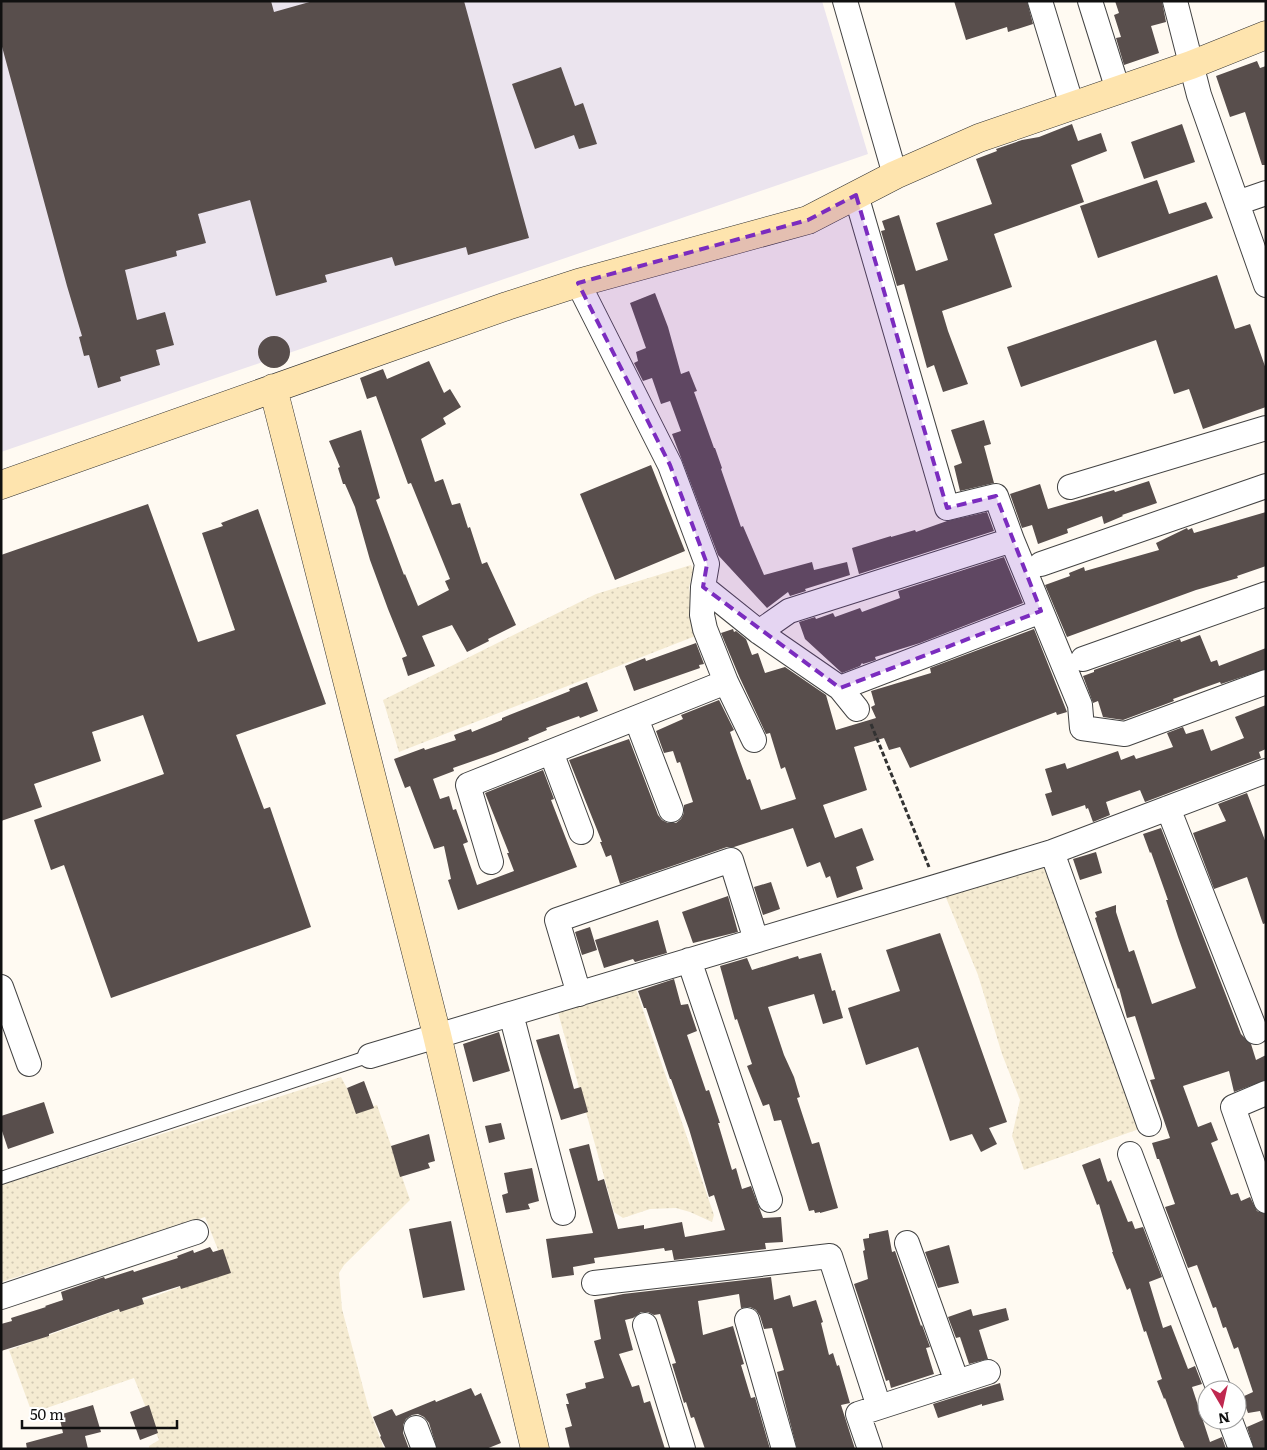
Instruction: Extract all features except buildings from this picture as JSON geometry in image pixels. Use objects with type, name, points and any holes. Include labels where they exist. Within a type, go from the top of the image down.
[{"type":"street","points":[[845,1],[895,175]]},
{"type":"street","points":[[1040,1],[1072,106]]},
{"type":"street","points":[[1090,1],[1118,90]]},
{"type":"street","points":[[1175,1],[1199,95],[1266,285]]},
{"type":"street","points":[[1,485],[507,306],[578,283],[808,220],[895,175],[979,138],[1191,65],[1266,35]]},
{"type":"street","points":[[1237,203],[1266,193]]},
{"type":"street","points":[[856,195],[947,508],[996,496],[1012,540],[1080,705],[1082,728],[1125,734],[1266,682]]},
{"type":"street","points":[[578,283],[670,465],[706,564],[702,615],[705,629],[726,682],[754,740]]},
{"type":"street","points":[[273,388],[437,1035],[535,1449]]},
{"type":"street","points":[[1070,487],[1266,428]]},
{"type":"street","points":[[1041,564],[1266,486]]},
{"type":"street","points":[[759,632],[789,612],[1012,540]]},
{"type":"street","points":[[703,587],[759,632],[840,688],[857,709]]},
{"type":"street","points":[[1083,659],[1266,594]]},
{"type":"street","points":[[840,688],[1041,611]]},
{"type":"street","points":[[491,862],[468,785],[726,682]]},
{"type":"street","points":[[636,718],[672,810]]},
{"type":"street","points":[[550,752],[581,832]]},
{"type":"street","points":[[370,1056],[1052,852],[1168,808],[1264,777]]},
{"type":"street","points":[[1168,808],[1256,1032]]},
{"type":"street","points":[[1052,852],[1149,1124]]},
{"type":"street","points":[[579,994],[557,920],[731,860],[756,940]]},
{"type":"street","points":[[689,960],[770,1200]]},
{"type":"street","points":[[1,987],[29,1064]]},
{"type":"street","points":[[511,1014],[563,1214]]},
{"type":"street","points":[[1266,1093],[1233,1107],[1266,1201]]},
{"type":"street","points":[[1130,1154],[1215,1380]]},
{"type":"street","points":[[1,1297],[196,1232]]},
{"type":"street","points":[[907,1243],[957,1382]]},
{"type":"street","points":[[594,1284],[830,1256],[879,1407]]},
{"type":"street","points":[[747,1320],[784,1449]]},
{"type":"street","points":[[645,1325],[683,1449]]},
{"type":"street","points":[[870,1449],[858,1414],[988,1372]]},
{"type":"street","points":[[1234,1430],[1241,1449]]},
{"type":"lane","points":[[1,1178],[370,1056]]},
{"type":"path","points":[[857,709],[866,712],[936,886]]},
{"type":"highlighted area","points":[[856,195],[947,508],[996,496],[1041,611],[840,688],[703,587],[707,564],[670,465],[578,283],[808,220]]},
{"type":"shaded area","points":[[1,1],[822,1],[868,154],[1,452]]},
{"type":"shaded area","points":[[691,565],[693,570],[689,588],[698,635],[399,752],[383,700],[596,594]]},
{"type":"shaded area","points":[[1048,857],[1139,1129],[1024,1170],[1012,1136],[1020,1100],[1002,1054],[978,975],[942,888]]},
{"type":"shaded area","points":[[634,984],[714,1215],[712,1222],[676,1208],[650,1209],[623,1218],[614,1212],[557,1009]]},
{"type":"shaded area","points":[[341,1077],[359,1111],[377,1105],[410,1200],[344,1265],[339,1273],[342,1309],[368,1406],[384,1449],[149,1449],[149,1446],[159,1440],[134,1378],[32,1413],[9,1350],[226,1270],[205,1217],[1,1282],[1,1185]]}]
